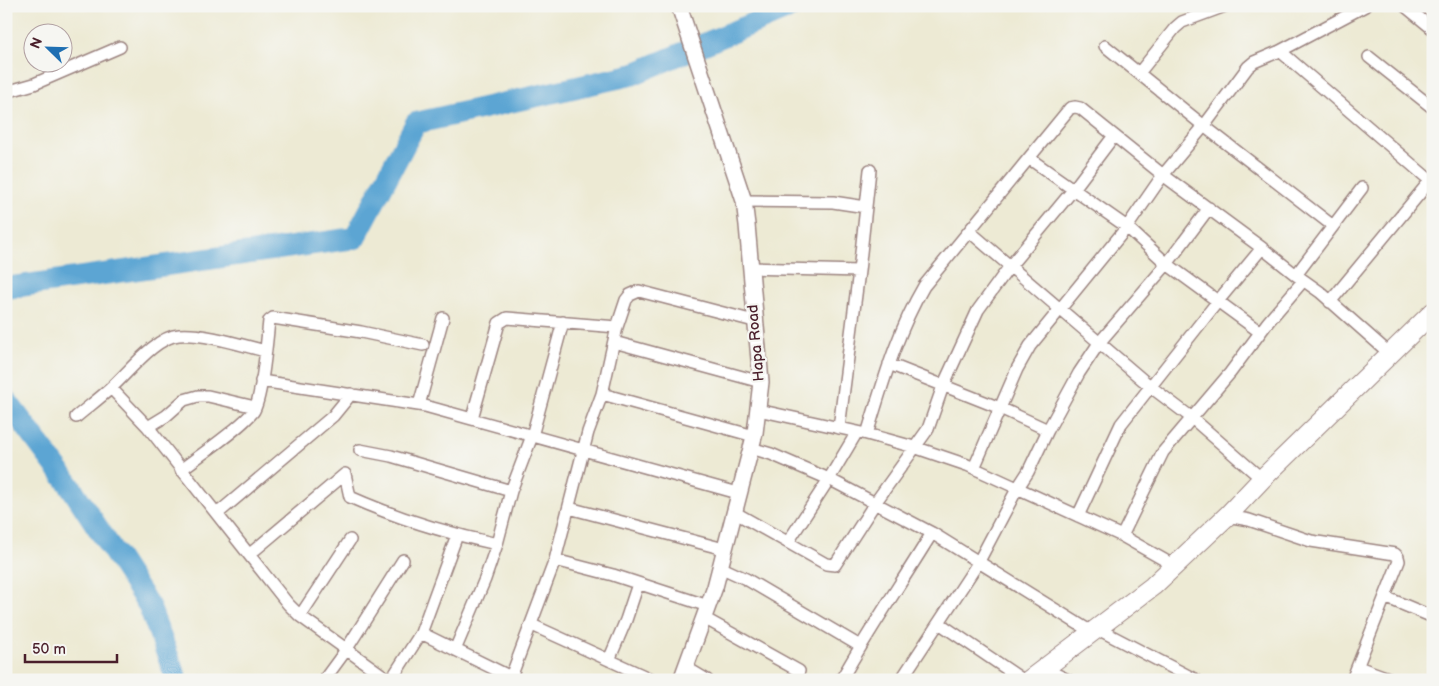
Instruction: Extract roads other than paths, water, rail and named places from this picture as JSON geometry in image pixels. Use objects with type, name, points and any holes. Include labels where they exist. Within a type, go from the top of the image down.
[{"type":"main road","points":[[1029,680],[1096,631],[1176,566],[1433,312]]},
{"type":"street","points":[[1139,73],[1182,22],[1225,6]]},
{"type":"street","points":[[974,468],[1017,369],[1030,346],[1126,227],[1163,175],[1204,126],[1251,64],[1280,51],[1364,6]]},
{"type":"street","points":[[1405,6],[1433,30]]},
{"type":"street","name":"Hapa Road","points":[[679,8],[744,201],[761,382],[753,442],[720,567],[684,674]]},
{"type":"street","points":[[1105,46],[1333,226]]},
{"type":"street","points":[[6,92],[34,84],[120,47]]},
{"type":"street","points":[[1280,51],[1431,182],[1330,302]]},
{"type":"street","points":[[1369,57],[1433,108]]},
{"type":"street","points":[[788,542],[862,433],[890,364],[901,331],[924,286],[1070,108],[1080,108],[1163,175],[1320,292],[1390,353]]},
{"type":"street","points":[[734,512],[828,566],[836,565],[875,504],[928,428],[943,386],[978,310],[1010,266],[1073,190],[1114,136]]},
{"type":"street","points":[[1030,159],[1126,227],[1167,264],[1260,332]]},
{"type":"street","points":[[838,428],[859,272],[870,170]]},
{"type":"street","points":[[1122,536],[1158,459],[1230,373],[1299,278],[1333,226],[1362,188]]},
{"type":"street","points":[[744,201],[833,202],[866,207]]},
{"type":"street","points":[[900,680],[979,562],[1079,373],[1099,343],[1167,264],[1209,208]]},
{"type":"street","points":[[969,230],[1099,343],[1151,387],[1192,418],[1262,479]]},
{"type":"street","points":[[1078,516],[1121,424],[1218,300],[1262,248]]},
{"type":"street","points":[[750,268],[859,272]]},
{"type":"street","points":[[420,633],[514,678],[555,560],[588,432],[602,394],[617,327],[626,300],[630,294],[639,291],[754,321]]},
{"type":"street","points":[[181,470],[253,412],[261,381],[269,321],[275,318],[389,337],[423,345]]},
{"type":"street","points":[[419,405],[443,318]]},
{"type":"street","points":[[472,418],[498,323],[507,318],[617,327]]},
{"type":"street","points":[[455,650],[497,544],[511,491],[532,436],[563,322]]},
{"type":"street","points":[[76,417],[111,388],[158,344],[174,336],[204,337],[266,351]]},
{"type":"street","points":[[614,342],[761,382]]},
{"type":"street","points":[[890,364],[1000,408],[1048,430]]},
{"type":"street","points":[[261,381],[419,405],[472,418],[738,494]]},
{"type":"street","points":[[111,388],[148,427],[288,604],[300,616],[390,680],[420,633],[458,535]]},
{"type":"street","points":[[217,514],[334,416],[351,394]]},
{"type":"street","points":[[602,394],[753,442],[771,454],[829,479],[932,533],[1096,631],[1196,680]]},
{"type":"street","points":[[148,427],[166,416],[184,400],[198,396],[208,396],[255,407]]},
{"type":"street","points":[[758,410],[862,433],[914,447],[974,468],[1122,536],[1176,566]]},
{"type":"street","points":[[360,450],[391,456],[511,491]]},
{"type":"street","points":[[250,554],[345,474],[350,497],[374,508],[458,535],[497,544]]},
{"type":"street","points":[[569,508],[724,550]]},
{"type":"street","points":[[1227,516],[1248,520],[1311,541],[1397,555],[1399,561],[1352,680]]},
{"type":"street","points":[[841,680],[860,646],[895,594],[932,533]]},
{"type":"street","points":[[300,616],[350,540]]},
{"type":"street","points":[[324,680],[346,650],[403,560]]},
{"type":"street","points":[[555,560],[613,575],[706,612],[799,671]]},
{"type":"street","points":[[720,567],[746,579],[860,646]]},
{"type":"street","points":[[609,660],[626,620],[638,584]]},
{"type":"street","points":[[1385,597],[1433,617]]},
{"type":"street","points":[[939,623],[1023,680]]},
{"type":"street","points":[[532,625],[653,680]]},
{"type":"street","points":[[1358,667],[1394,680]]},
{"type":"street","points":[[1045,669],[1068,680]]},
{"type":"street","points":[[684,674],[707,680]]},
{"type":"waterway","points":[[6,288],[355,238],[416,123],[631,75],[794,6]]},
{"type":"waterway","points":[[6,400],[69,484],[149,606],[177,680]]}]
